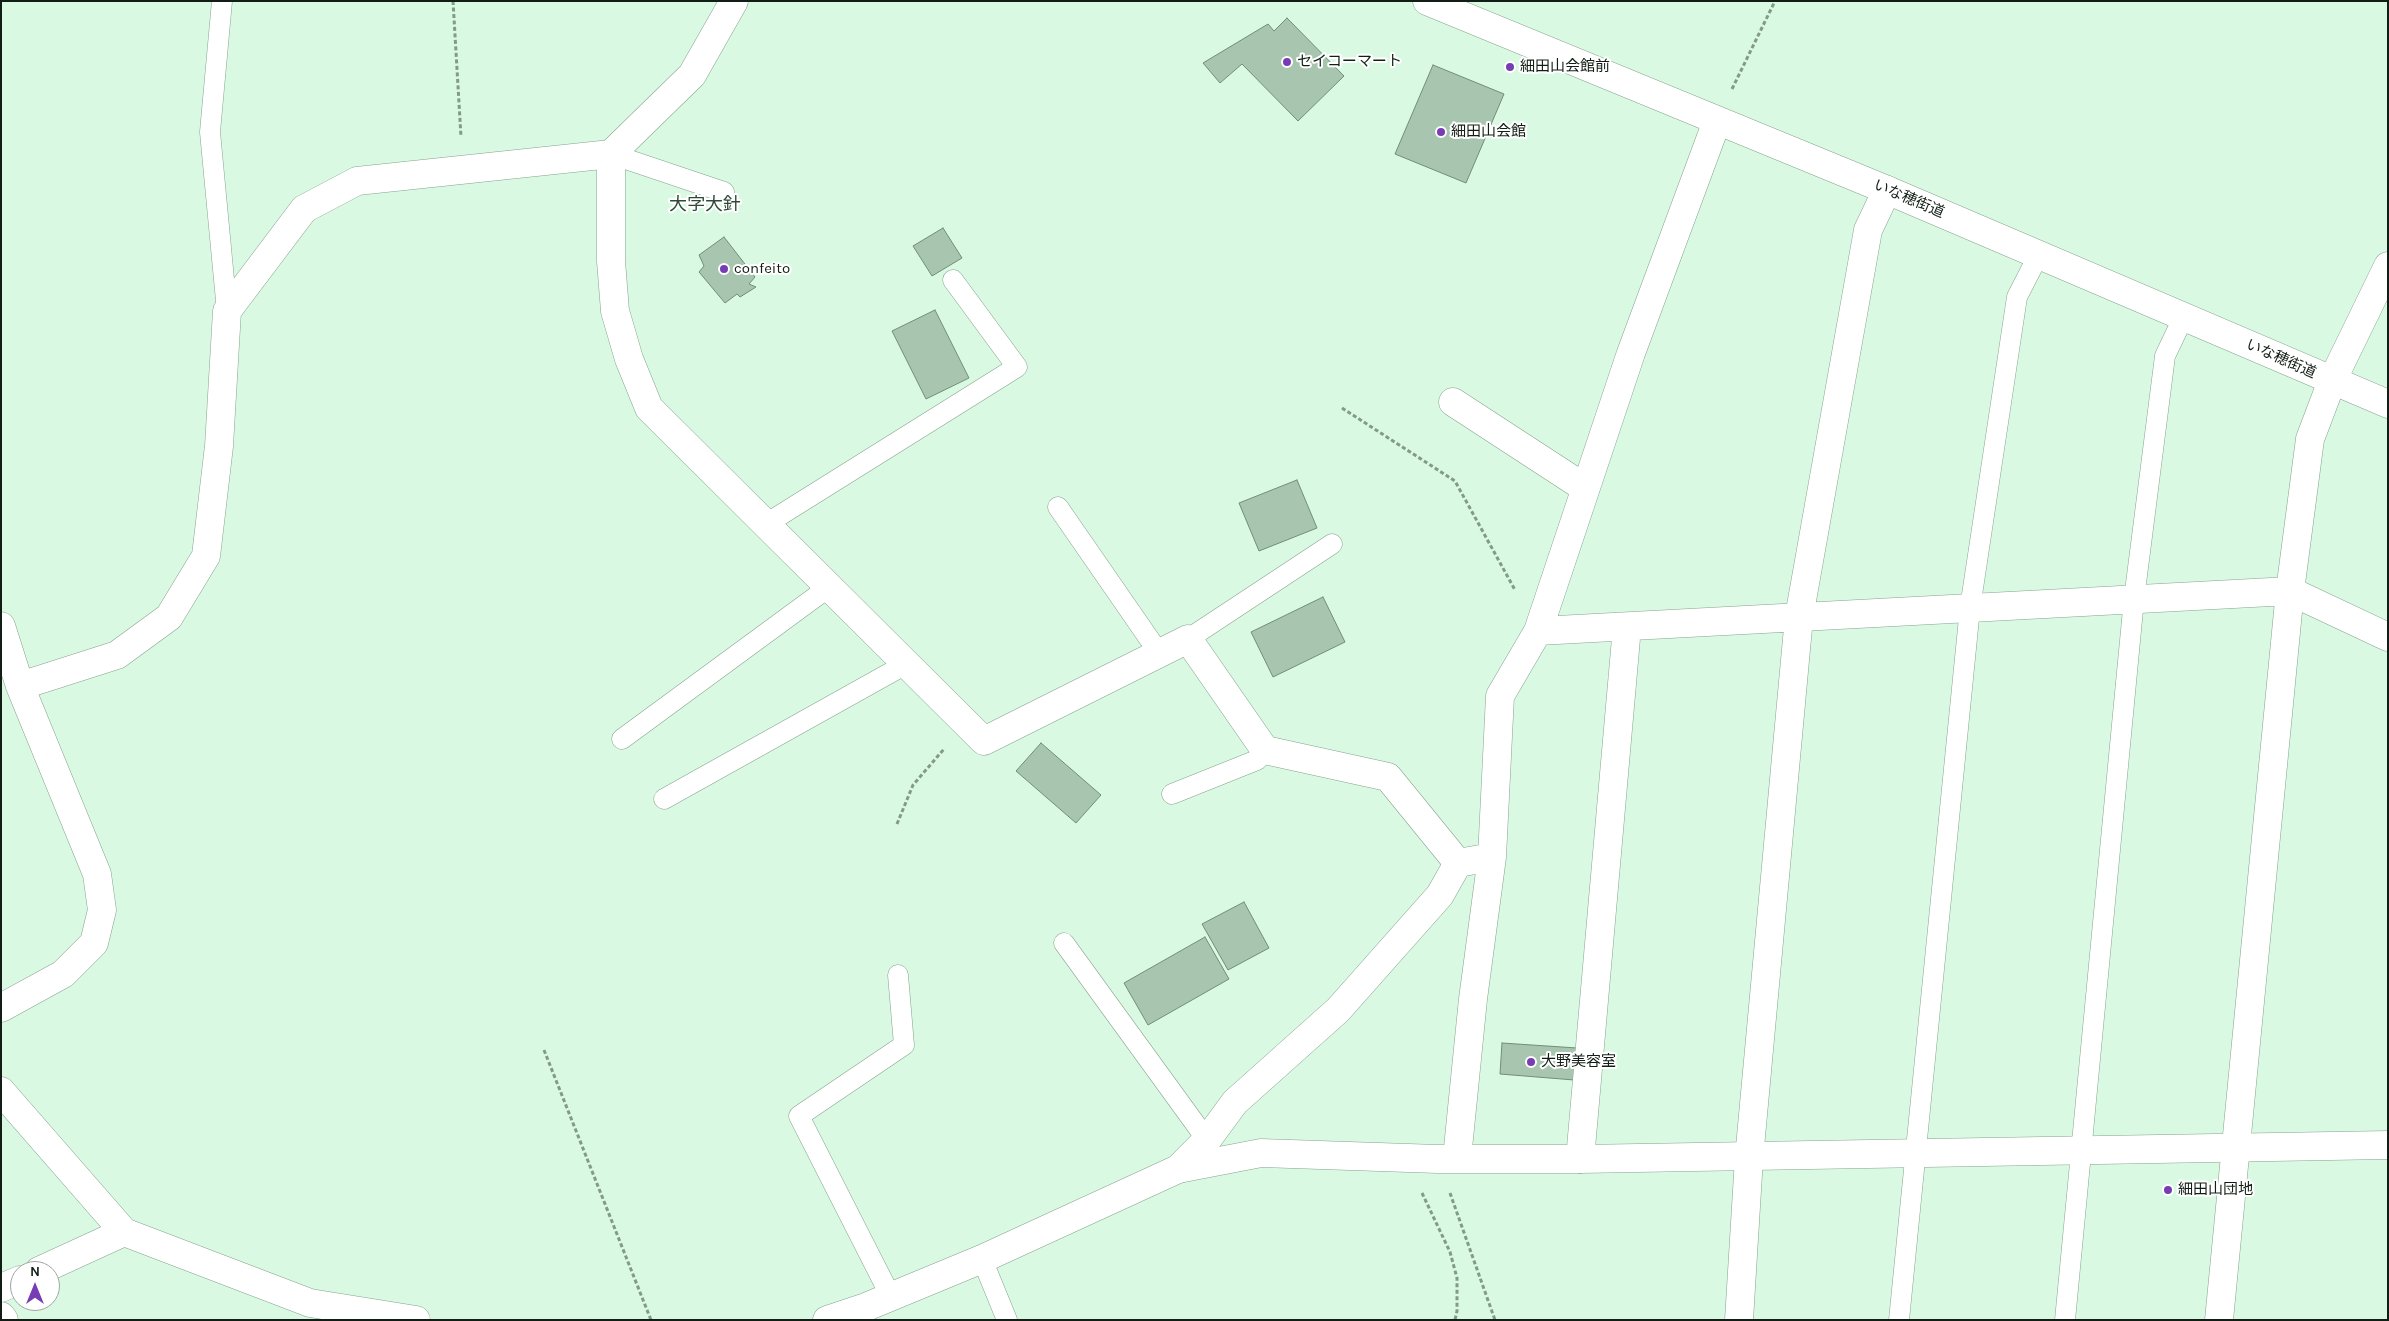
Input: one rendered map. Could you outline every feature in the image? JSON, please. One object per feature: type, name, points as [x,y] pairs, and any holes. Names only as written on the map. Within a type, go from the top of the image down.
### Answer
[{"type":"street","points":[[20,686],[117,655],[169,617],[206,556],[219,446],[227,311],[304,208],[357,181],[611,154],[692,75],[734,1]]},
{"type":"street","name":"いな穂街道","points":[[1427,1],[1887,190],[2388,404]]},
{"type":"street","points":[[1438,1158],[1473,999],[1492,857],[1500,696],[1538,631],[1631,353],[1717,121]]},
{"type":"street","points":[[611,154],[610,261],[615,311],[629,360],[650,408],[984,741],[1188,639],[1265,750],[1388,777],[1458,863]]},
{"type":"street","points":[[1739,1320],[1749,1158],[1800,616],[1868,230],[1887,190]]},
{"type":"street","points":[[2219,1320],[2290,591],[2310,439],[2332,381],[2388,266]]},
{"type":"street","points":[[1453,402],[1585,488]]},
{"type":"street","points":[[1538,631],[2290,591],[2388,637]]},
{"type":"street","points":[[1,626],[20,686],[97,874],[102,910],[94,943],[63,974],[1,1008]]},
{"type":"street","points":[[1580,1159],[1628,627]]},
{"type":"street","points":[[1458,863],[1492,857]]},
{"type":"street","points":[[1178,1168],[1207,1140],[1235,1102],[1344,1003],[1440,895],[1458,863]]},
{"type":"street","points":[[1,1091],[124,1232],[310,1303],[416,1320]]},
{"type":"street","points":[[827,1320],[876,1307],[1178,1168],[1261,1153],[1438,1158],[1749,1158],[1915,1152],[2388,1145]]},
{"type":"street","points":[[60,1261],[124,1232]]},
{"type":"street","points":[[1,1316],[4,1320]]},
{"type":"lane","points":[[222,1],[210,132],[227,311]]},
{"type":"lane","points":[[611,154],[724,192]]},
{"type":"lane","points":[[1899,1320],[1970,608],[2017,297],[2038,254]]},
{"type":"lane","points":[[766,524],[1017,367],[953,280]]},
{"type":"lane","points":[[2065,1320],[2134,599],[2165,356],[2184,316]]},
{"type":"lane","points":[[1058,507],[1159,653]]},
{"type":"lane","points":[[1188,639],[1332,544]]},
{"type":"lane","points":[[622,739],[829,587]]},
{"type":"lane","points":[[664,799],[906,664]]},
{"type":"lane","points":[[1172,794],[1258,760],[1265,750]]},
{"type":"lane","points":[[1064,943],[1207,1140]]},
{"type":"lane","points":[[876,1307],[799,1116],[904,1045],[898,975]]},
{"type":"lane","points":[[982,1259],[1007,1320]]},
{"type":"path","points":[[453,1],[463,170]]},
{"type":"path","points":[[1717,121],[1775,1]]},
{"type":"path","points":[[1342,408],[1455,481],[1538,631]]},
{"type":"path","points":[[897,824],[914,785],[936,757],[968,725]]},
{"type":"path","points":[[544,1050],[651,1320]]},
{"type":"path","points":[[1438,1158],[1422,1194],[1450,1252],[1457,1278],[1457,1311],[1455,1320]]},
{"type":"path","points":[[1438,1158],[1495,1320]]},
{"type":"building","points":[[1287,18],[1344,76],[1298,121],[1242,64],[1220,83],[1203,63],[1268,24],[1274,31]]},
{"type":"building","points":[[1433,65],[1504,94],[1466,183],[1395,154]]},
{"type":"building","points":[[943,228],[962,258],[932,276],[913,246]]},
{"type":"building","points":[[724,237],[755,277],[749,284],[756,287],[740,297],[737,294],[725,303],[699,272],[704,266],[699,255]]},
{"type":"building","points":[[935,310],[969,378],[926,399],[892,331]]},
{"type":"building","points":[[1297,480],[1317,528],[1259,551],[1239,503]]},
{"type":"building","points":[[1323,597],[1345,642],[1273,677],[1251,632]]},
{"type":"building","points":[[1041,743],[1101,795],[1076,823],[1016,771]]},
{"type":"building","points":[[1244,902],[1269,948],[1228,970],[1202,924]]},
{"type":"building","points":[[1205,937],[1229,979],[1148,1025],[1124,983]]},
{"type":"building","points":[[1502,1043],[1577,1048],[1574,1080],[1500,1074]]},
{"type":"place","name":"セイコーマート","points":[[1287,62]]},
{"type":"place","name":"細田山会館前","points":[[1510,67]]},
{"type":"place","name":"細田山会館","points":[[1441,132]]},
{"type":"place","name":"confeito","points":[[724,269]]},
{"type":"place","name":"大野美容室","points":[[1531,1062]]},
{"type":"place","name":"細田山団地","points":[[2168,1190]]},
{"type":"district","name":"大字大針","points":[[705,205]]}]
